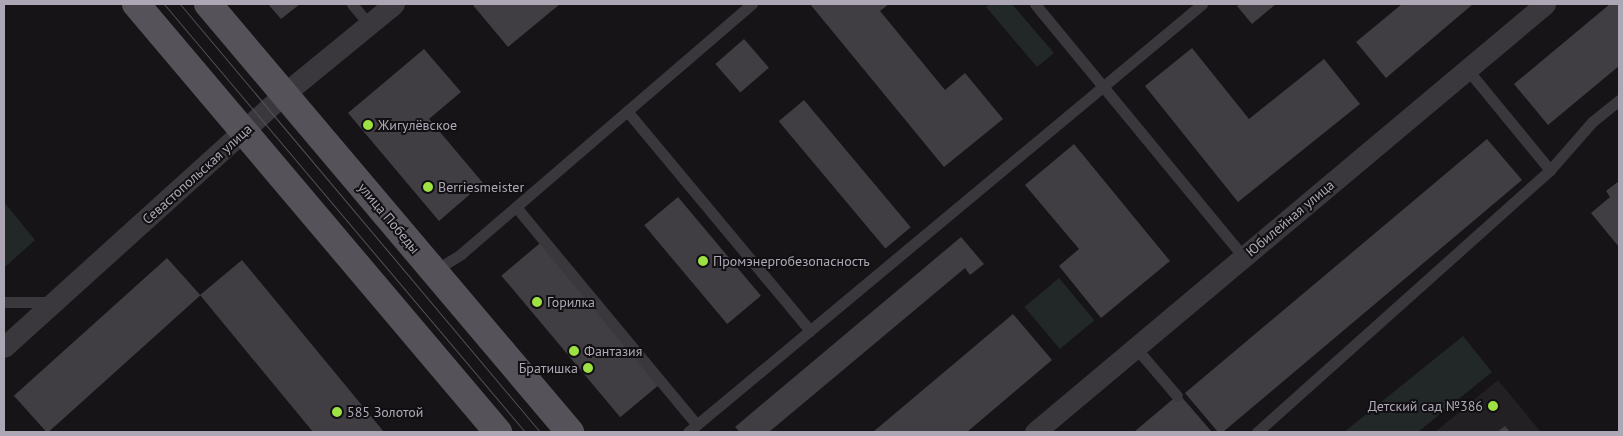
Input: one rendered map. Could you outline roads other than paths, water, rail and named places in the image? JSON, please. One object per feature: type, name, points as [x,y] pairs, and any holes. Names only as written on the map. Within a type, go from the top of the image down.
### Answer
[{"type":"main road","points":[[136,4],[498,432]]},
{"type":"main road","name":"улица Победы","points":[[208,4],[570,432]]},
{"type":"street","name":"Севастопольская улица","points":[[4,347],[58,302],[284,94],[394,4]]},
{"type":"street","name":"Юбилейная улица","points":[[1035,432],[1545,4]]},
{"type":"lane","points":[[352,4],[369,24]]},
{"type":"lane","points":[[434,271],[461,254],[752,4]]},
{"type":"lane","points":[[1035,4],[1243,256]]},
{"type":"lane","points":[[516,207],[693,428],[1104,88],[1202,4]]},
{"type":"lane","points":[[1467,69],[1550,170]]},
{"type":"lane","points":[[1256,432],[1550,170],[1592,122],[1619,100]]},
{"type":"lane","points":[[628,111],[810,331]]},
{"type":"lane","points":[[4,302],[58,302]]},
{"type":"lane","points":[[1136,348],[1176,396]]},
{"type":"tram line","points":[[164,4],[525,432]]},
{"type":"tram line","points":[[180,4],[540,432]]},
{"type":"place","name":"Жигулёвское","points":[[368,125]]},
{"type":"place","name":"Berriesmeister","points":[[428,187]]},
{"type":"place","name":"Промэнергобезопасность","points":[[703,261]]},
{"type":"place","name":"Горилка","points":[[537,302]]},
{"type":"place","name":"Фантазия","points":[[574,351]]},
{"type":"place","name":"Братишка","points":[[588,368]]},
{"type":"place","name":"Детский сад №386","points":[[1493,406]]},
{"type":"place","name":"585 Золотой","points":[[337,412]]}]
